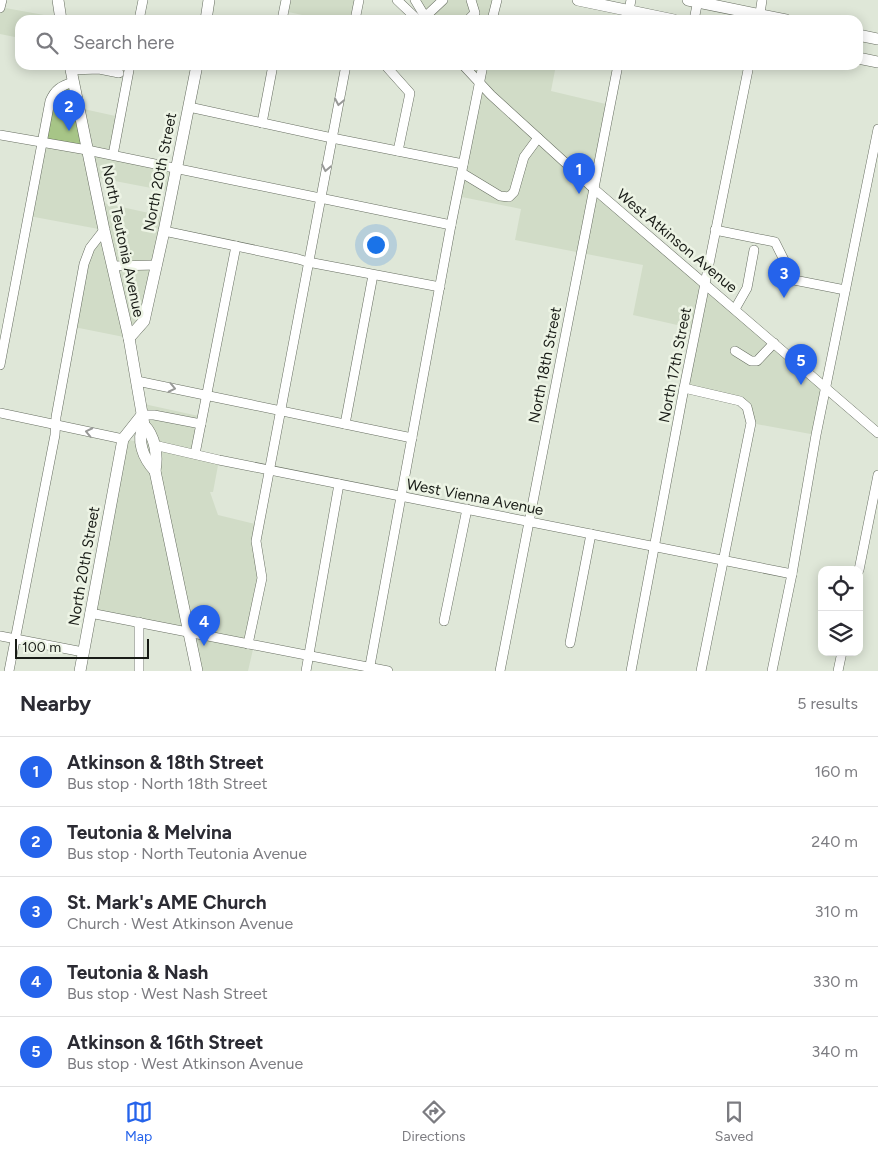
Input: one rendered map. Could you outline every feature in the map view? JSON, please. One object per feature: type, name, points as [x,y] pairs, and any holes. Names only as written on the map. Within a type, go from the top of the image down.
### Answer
[{"type":"main road","points":[[58,0],[60,15]]},
{"type":"main road","points":[[207,15],[209,0]]},
{"type":"main road","points":[[578,0],[652,15]]},
{"type":"main road","points":[[695,1],[751,15]]},
{"type":"main road","points":[[863,36],[878,39]]},
{"type":"main road","points":[[863,59],[878,62]]},
{"type":"main road","name":"North Teutonia Avenue","points":[[70,70],[129,338],[143,420],[151,432],[154,445],[157,460],[155,471],[197,671]]},
{"type":"main road","name":"North 20th Street","points":[[129,338],[144,321],[196,70]]},
{"type":"main road","name":"North 20th Street","points":[[80,671],[123,439],[143,420]]},
{"type":"main road","name":"North Teutonia Avenue","points":[[143,420],[139,433],[141,442],[146,461],[155,471]]},
{"type":"street","points":[[0,8],[2,0]]},
{"type":"street","points":[[140,15],[143,0]]},
{"type":"street","points":[[283,15],[286,0]]},
{"type":"street","points":[[356,15],[359,0]]},
{"type":"street","points":[[397,0],[418,15]]},
{"type":"street","points":[[415,0],[421,15]]},
{"type":"street","points":[[427,15],[442,0]]},
{"type":"street","points":[[471,0],[475,13],[473,15]]},
{"type":"street","points":[[493,15],[497,0]]},
{"type":"street","points":[[759,15],[762,0]]},
{"type":"street","points":[[694,15],[695,1]]},
{"type":"street","points":[[99,70],[119,73]]},
{"type":"street","points":[[113,155],[129,70]]},
{"type":"street","points":[[262,123],[272,70]]},
{"type":"street","points":[[248,644],[262,578],[256,541],[345,70]]},
{"type":"street","points":[[389,70],[410,93],[398,151]]},
{"type":"street","name":"West Atkinson Avenue","points":[[468,70],[593,188],[878,433]]},
{"type":"street","points":[[369,669],[451,225],[482,70]]},
{"type":"street","name":"North 18th Street","points":[[500,671],[617,70]]},
{"type":"street","name":"North 17th Street","points":[[631,671],[684,388],[748,70]]},
{"type":"street","points":[[0,365],[50,101],[53,93],[59,87],[73,82]]},
{"type":"street","points":[[189,107],[398,151],[463,169],[500,196],[509,197],[514,192],[524,157],[538,138]]},
{"type":"street","points":[[772,671],[792,574],[816,435],[878,129]]},
{"type":"street","points":[[0,135],[88,150],[451,225]]},
{"type":"street","points":[[9,671],[56,425],[84,264],[90,248],[104,230]]},
{"type":"street","points":[[715,230],[775,242],[794,280],[845,290]]},
{"type":"street","points":[[164,231],[298,258],[308,262],[440,287]]},
{"type":"street","points":[[195,454],[236,246]]},
{"type":"street","points":[[735,309],[747,288],[754,250]]},
{"type":"street","points":[[112,266],[156,265]]},
{"type":"street","points":[[345,424],[373,274]]},
{"type":"street","points":[[735,351],[751,361],[757,361],[774,343]]},
{"type":"street","points":[[136,382],[412,438]]},
{"type":"street","points":[[684,388],[740,401],[747,407],[751,423],[701,671]]},
{"type":"street","points":[[0,413],[123,439]]},
{"type":"street","points":[[143,420],[154,415],[201,424]]},
{"type":"street","name":"West Vienna Avenue","points":[[154,445],[339,484],[792,574]]},
{"type":"street","points":[[860,566],[878,475]]},
{"type":"street","points":[[306,671],[339,484]]},
{"type":"street","points":[[444,620],[467,509]]},
{"type":"street","points":[[570,643],[591,534]]},
{"type":"street","points":[[90,613],[309,655],[369,669],[388,671]]},
{"type":"street","points":[[139,622],[139,671]]},
{"type":"street","points":[[0,636],[83,652]]},
{"type":"street","points":[[838,671],[841,656]]},
{"type":"shaded area","points":[[286,0],[359,0],[356,15],[302,15],[284,11]]},
{"type":"shaded area","points":[[409,0],[497,0],[493,15],[422,15]]},
{"type":"shaded area","points":[[0,7],[44,15],[15,15],[15,37],[0,34]]},
{"type":"shaded area","points":[[469,70],[555,70],[551,91],[610,105],[593,188],[826,389],[816,435],[751,423],[747,407],[684,388],[695,329],[633,315],[643,265],[515,240],[521,209],[457,196],[480,82]]},
{"type":"shaded area","points":[[79,108],[120,117],[113,155],[176,169],[172,192],[94,177],[99,202],[167,217],[145,330],[129,338],[74,327],[84,264],[104,230],[29,216],[42,143]]},
{"type":"shaded area","points":[[144,404],[203,417],[195,454],[219,460],[213,492],[210,492],[218,515],[259,525],[262,578],[248,644],[254,645],[248,671],[197,671],[188,631],[90,613],[124,439],[153,445]]},
{"type":"green space","points":[[73,82],[87,150],[42,143],[50,101]]},
{"type":"place","name":"Teutonia & Melvina","points":[[69,131]]},
{"type":"place","name":"Atkinson & 18th Street","points":[[579,194]]},
{"type":"place","name":"St. Mark's AME Church","points":[[784,298]]},
{"type":"place","name":"Atkinson & 16th Street","points":[[801,385]]},
{"type":"place","name":"Teutonia & Nash","points":[[204,646]]}]
